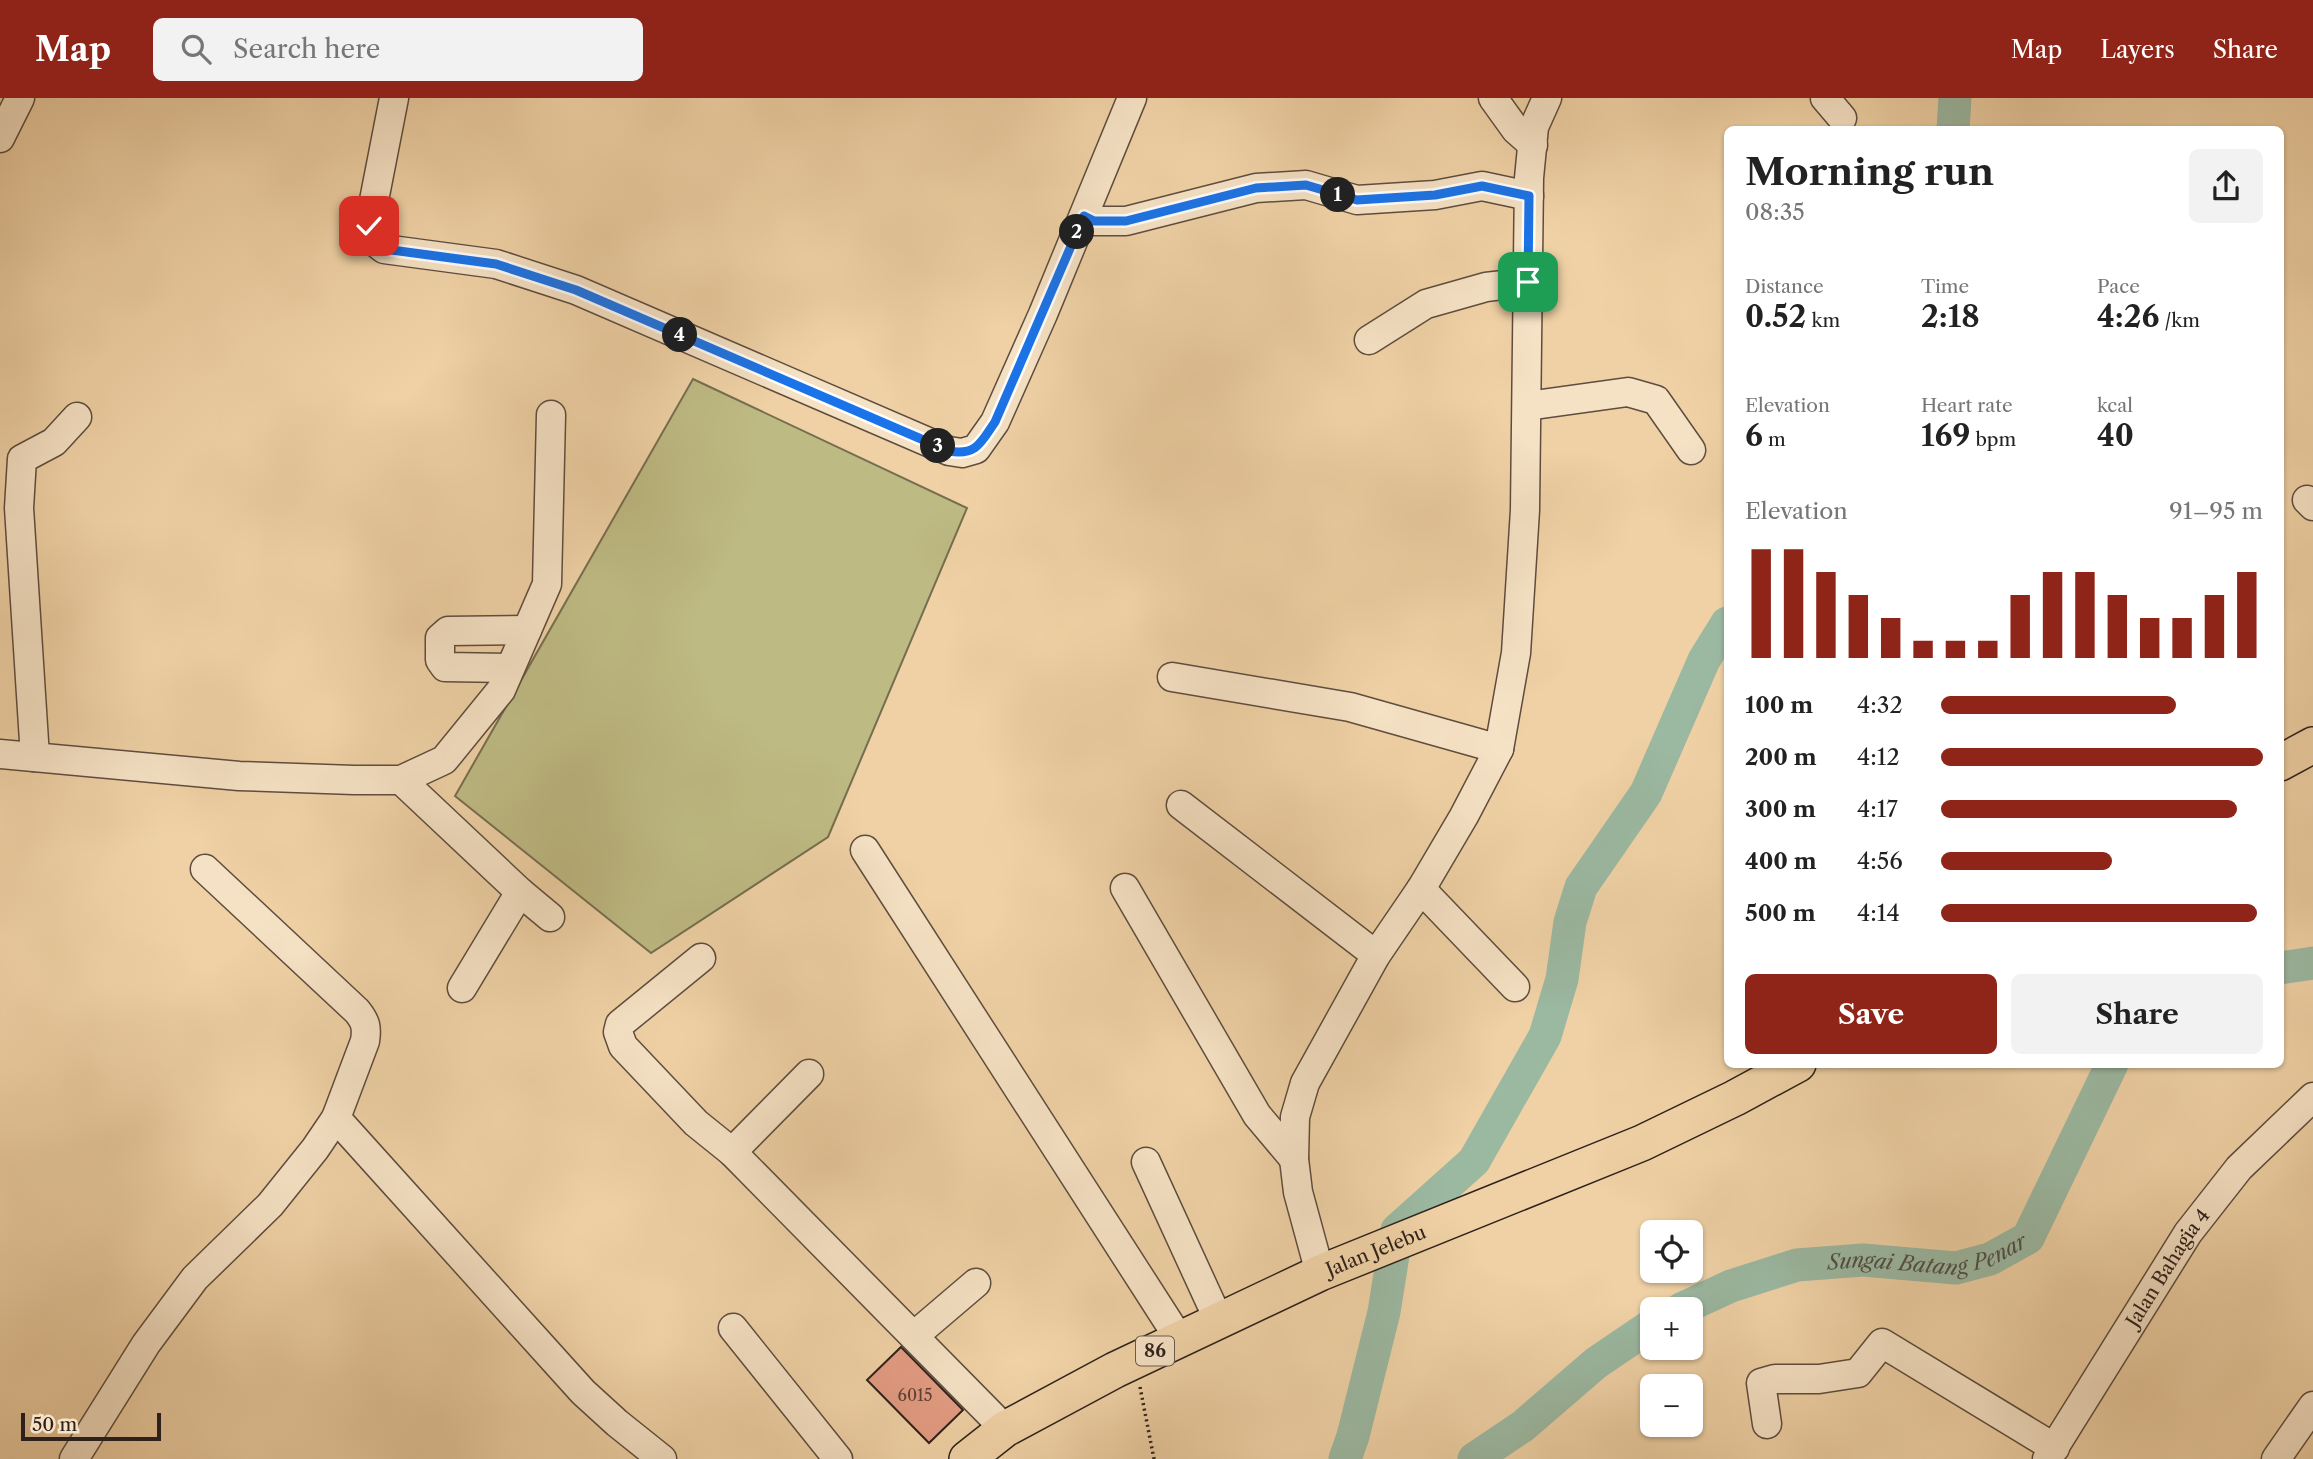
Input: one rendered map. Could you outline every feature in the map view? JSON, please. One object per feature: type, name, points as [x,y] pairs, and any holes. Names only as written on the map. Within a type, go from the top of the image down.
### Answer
[{"type":"main road","points":[[2284,761],[2313,745]]},
{"type":"main road","name":"Jalan Jelebu","points":[[967,1459],[1006,1429],[1135,1360],[1336,1267],[1642,1143],[1791,1068]]},
{"type":"street","points":[[0,138],[20,98]]},
{"type":"street","points":[[394,98],[369,226],[374,241],[384,249],[496,264],[576,290],[949,451],[962,453],[976,449],[995,422],[1132,98]]},
{"type":"street","points":[[1493,98],[1516,130],[1532,145]]},
{"type":"street","points":[[1336,1267],[1298,1192],[1294,1160],[1296,1117],[1305,1083],[1376,955],[1421,889],[1464,816],[1499,749],[1516,653],[1525,510],[1532,145],[1534,127],[1547,98]]},
{"type":"street","points":[[1084,216],[1094,221],[1126,221],[1256,188],[1306,185],[1357,200],[1435,195],[1482,186],[1529,196]]},
{"type":"street","points":[[1369,340],[1426,304],[1486,287],[1528,282]]},
{"type":"street","points":[[1527,406],[1628,391],[1656,400],[1691,450]]},
{"type":"street","points":[[0,754],[239,776],[401,780],[443,760],[501,691],[547,584],[551,415]]},
{"type":"street","points":[[35,757],[19,508],[22,459],[54,442],[77,417]]},
{"type":"street","points":[[510,668],[445,667],[440,660],[440,638],[448,631],[527,630]]},
{"type":"street","points":[[1171,677],[1350,707],[1499,749]]},
{"type":"street","points":[[401,780],[550,917]]},
{"type":"street","points":[[1181,805],[1376,955]]},
{"type":"street","points":[[865,850],[1180,1340]]},
{"type":"street","points":[[74,1459],[146,1344],[195,1278],[270,1205],[336,1118],[365,1041],[365,1020],[205,869]]},
{"type":"street","points":[[1125,888],[1257,1115],[1294,1160]]},
{"type":"street","points":[[1421,889],[1515,987]]},
{"type":"street","points":[[462,988],[520,892]]},
{"type":"street","points":[[701,958],[620,1024],[618,1032],[623,1046],[696,1123],[732,1152],[1006,1429]]},
{"type":"street","points":[[732,1152],[809,1074]]},
{"type":"street","name":"Jalan Bahagia 4","points":[[2051,1454],[2188,1233],[2239,1168],[2313,1097]]},
{"type":"street","points":[[336,1118],[583,1392],[662,1459]]},
{"type":"street","points":[[1146,1162],[1220,1321]]},
{"type":"street","points":[[915,1335],[976,1283]]},
{"type":"street","points":[[733,1328],[838,1459]]},
{"type":"street","points":[[1767,1424],[1760,1383],[1775,1379],[1819,1379],[1858,1373],[1882,1343],[2051,1454]]},
{"type":"street","points":[[2276,1459],[2313,1406]]},
{"type":"path","points":[[1135,1360],[1154,1459]]},
{"type":"shaded area","points":[[693,379],[967,508],[828,837],[651,953],[455,796]]},
{"type":"building","points":[[901,1347],[963,1410],[929,1443],[867,1380]]},
{"type":"waterway","points":[[1953,126],[1955,98]]},
{"type":"waterway","points":[[1345,1459],[1384,1312],[1397,1230],[1474,1161],[1545,1036],[1562,979],[1570,922],[1581,887],[1646,793],[1704,660],[1724,628]]},
{"type":"waterway","name":"Sungai Batang Penar","points":[[2284,967],[2313,963]]},
{"type":"waterway","name":"Sungai Batang Penar","points":[[1703,1299],[1731,1286],[1797,1265],[1863,1260],[1956,1268],[1990,1259],[2028,1238],[2110,1068]]},
{"type":"waterway","name":"Sungai Batang Penar","points":[[1474,1459],[1523,1426],[1596,1363],[1640,1333]]},
{"type":"route","points":[[369,226],[374,241],[384,249],[496,264],[576,290],[949,451],[962,453],[976,449],[995,422],[1084,216],[1094,221],[1126,221],[1256,188],[1306,185],[1357,200],[1435,195],[1482,186],[1504,189],[1529,196],[1528,282]]}]
